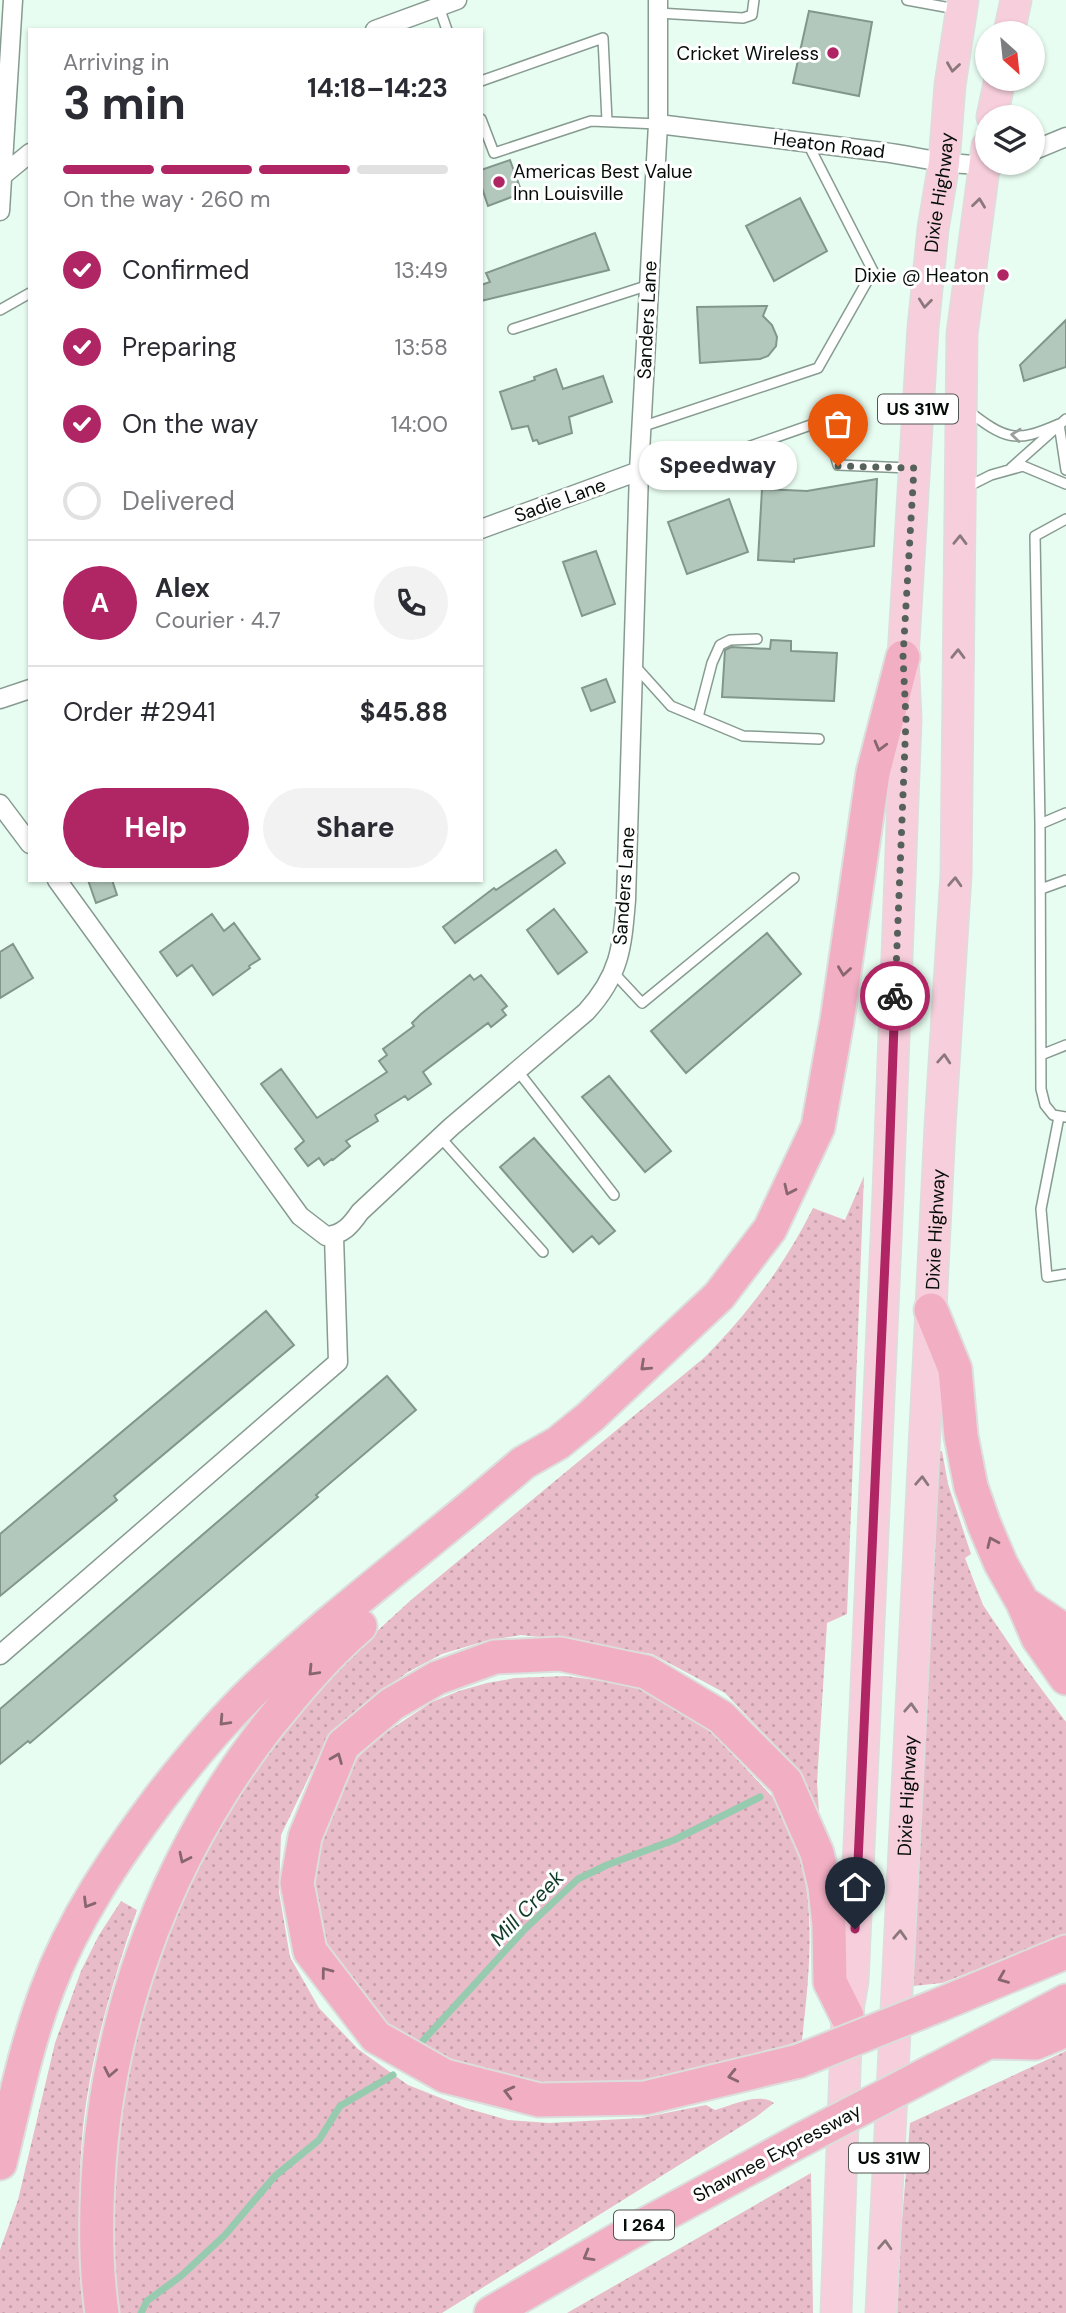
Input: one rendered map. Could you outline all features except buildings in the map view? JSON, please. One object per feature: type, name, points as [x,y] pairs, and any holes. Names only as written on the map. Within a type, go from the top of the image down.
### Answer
[{"type":"highway","points":[[0,2163],[28,2048],[47,1989],[74,1930],[106,1873],[206,1741],[256,1688],[297,1652],[523,1462],[558,1443],[590,1417],[719,1296],[770,1229],[818,1127],[839,1007],[873,773],[903,657]]},
{"type":"highway","points":[[931,1310],[955,1368],[961,1436],[971,1487],[984,1524],[1038,1638],[1066,1678]]},
{"type":"highway","points":[[102,2313],[97,2267],[97,2181],[100,2135],[115,2048],[146,1941],[198,1830],[238,1765],[302,1682],[359,1626],[537,1479],[558,1443]]},
{"type":"highway","points":[[1023,1603],[1056,1625],[1066,1637]]},
{"type":"highway","points":[[847,2016],[830,1982],[828,1912],[817,1853],[786,1782],[721,1717],[646,1672],[560,1654],[495,1657],[437,1678],[392,1704],[343,1745],[305,1837],[297,1883],[310,1951],[376,2037],[446,2076],[539,2100],[645,2098],[799,2061],[1066,1952]]},
{"type":"highway","name":"Shawnee Expressway","points":[[491,2313],[626,2235],[799,2141],[1066,2001]]},
{"type":"highway","points":[[987,2042],[1035,2043],[1066,2030]]},
{"type":"main road","points":[[1012,21],[1016,0]]},
{"type":"main road","name":"Dixie Highway","points":[[836,2313],[847,2016],[853,1981],[888,1194],[906,719],[903,657],[928,278],[962,5]]},
{"type":"main road","name":"Dixie Highway","points":[[881,2313],[931,1310],[956,875],[962,334],[987,175]]},
{"type":"street","points":[[0,211],[13,0]]},
{"type":"street","points":[[381,28],[457,0]]},
{"type":"street","name":"Sanders Lane","points":[[334,1236],[348,1228],[360,1212],[440,1137],[586,1012],[603,994],[614,973],[626,900],[639,476],[657,124],[658,7]]},
{"type":"street","name":"Heaton Road","points":[[657,124],[807,142],[944,163],[975,160]]},
{"type":"street","points":[[1045,146],[1066,137]]},
{"type":"street","points":[[2,176],[28,155]]},
{"type":"street","name":"Sadie Lane","points":[[483,528],[639,476]]},
{"type":"street","points":[[0,699],[28,691]]},
{"type":"street","points":[[0,804],[28,841]]},
{"type":"street","points":[[0,1655],[338,1362],[334,1236],[326,1236],[317,1231],[300,1216],[58,882]]},
{"type":"lane","points":[[658,7],[743,18],[752,15],[754,0]]},
{"type":"lane","points":[[907,0],[962,5]]},
{"type":"lane","points":[[439,7],[446,28]]},
{"type":"lane","points":[[483,79],[603,38],[607,121]]},
{"type":"lane","points":[[483,124],[494,153],[591,121],[657,124]]},
{"type":"lane","points":[[641,428],[818,368],[873,271],[807,142]]},
{"type":"lane","points":[[513,329],[649,285]]},
{"type":"lane","points":[[0,310],[28,294]]},
{"type":"lane","points":[[961,405],[995,431],[1016,436],[1034,435],[1062,422]]},
{"type":"lane","points":[[639,476],[662,477],[825,420],[838,466],[914,468]]},
{"type":"lane","points":[[1010,469],[1062,422]]},
{"type":"lane","points":[[1062,422],[1066,470]]},
{"type":"lane","points":[[961,491],[990,475],[1023,466],[1066,484]]},
{"type":"lane","points":[[1066,519],[1035,537],[1041,889],[1041,1089],[1045,1105],[1053,1115],[1062,1117],[1041,1209],[1047,1277],[1066,1274]]},
{"type":"lane","points":[[698,717],[712,663],[720,645],[730,640],[757,639]]},
{"type":"lane","points":[[634,665],[671,706],[743,736],[819,739]]},
{"type":"lane","points":[[1040,824],[1066,813]]},
{"type":"lane","points":[[614,973],[642,1003],[794,878]]},
{"type":"lane","points":[[1041,889],[1066,880]]},
{"type":"lane","points":[[1041,1055],[1066,1045]]},
{"type":"lane","points":[[517,1070],[614,1195]]},
{"type":"lane","points":[[440,1137],[544,1252]]},
{"type":"shaded area","points":[[864,1176],[847,1614],[827,1623],[817,1783],[819,1812],[797,1768],[725,1693],[652,1654],[521,1635],[485,1641],[442,1654],[408,1672],[374,1697],[341,1728],[317,1760],[281,1835],[279,1892],[290,1957],[319,2008],[358,2049],[408,2085],[466,2108],[508,2120],[549,2123],[641,2118],[706,2105],[715,2110],[753,2099],[774,2103],[756,2117],[442,2313],[118,2313],[115,2295],[112,2191],[121,2088],[155,1956],[218,1823],[274,1740],[337,1668],[411,1600],[705,1357],[765,1287],[813,1208],[845,1220]]},
{"type":"shaded area","points":[[942,1451],[948,1484],[971,1554],[965,1558],[983,1605],[1066,1722],[1066,1935],[942,1983],[913,1986],[934,1452]]},
{"type":"shaded area","points":[[566,1676],[643,1689],[702,1722],[782,1807],[794,1835],[807,1892],[809,1951],[802,2040],[731,2064],[643,2083],[549,2088],[462,2067],[399,2038],[357,1997],[329,1951],[320,1929],[315,1898],[315,1854],[343,1778],[357,1758],[379,1737],[432,1702],[487,1683],[515,1678]]},
{"type":"shaded area","points":[[121,1901],[137,1910],[104,2017],[91,2072],[83,2127],[80,2220],[85,2313],[0,2313],[0,2250],[18,2200],[55,2043],[81,1971],[99,1935]]},
{"type":"shaded area","points":[[1066,2051],[1066,2313],[897,2313],[910,2123]]},
{"type":"shaded area","points":[[811,2173],[813,2313],[567,2313]]},
{"type":"waterway","name":"Mill Creek","points":[[420,2044],[525,1929],[578,1879],[674,1840],[760,1797]]},
{"type":"waterway","name":"Mill Creek","points":[[141,2313],[147,2301],[181,2276],[225,2235],[275,2176],[319,2140],[340,2106],[393,2075]]},
{"type":"way so far","points":[[838,466],[914,468],[903,657],[906,719],[895,996]]},
{"type":"place","name":"Cricket Wireless","points":[[833,53]]},
{"type":"place","name":"Americas Best Value Inn Louisville","points":[[499,182]]},
{"type":"place","name":"Dixie @ Heaton","points":[[1003,275]]},
{"type":"place","name":"Speedway","points":[[838,466]]},
{"type":"route","points":[[855,1929],[866,1723],[895,996]]}]
